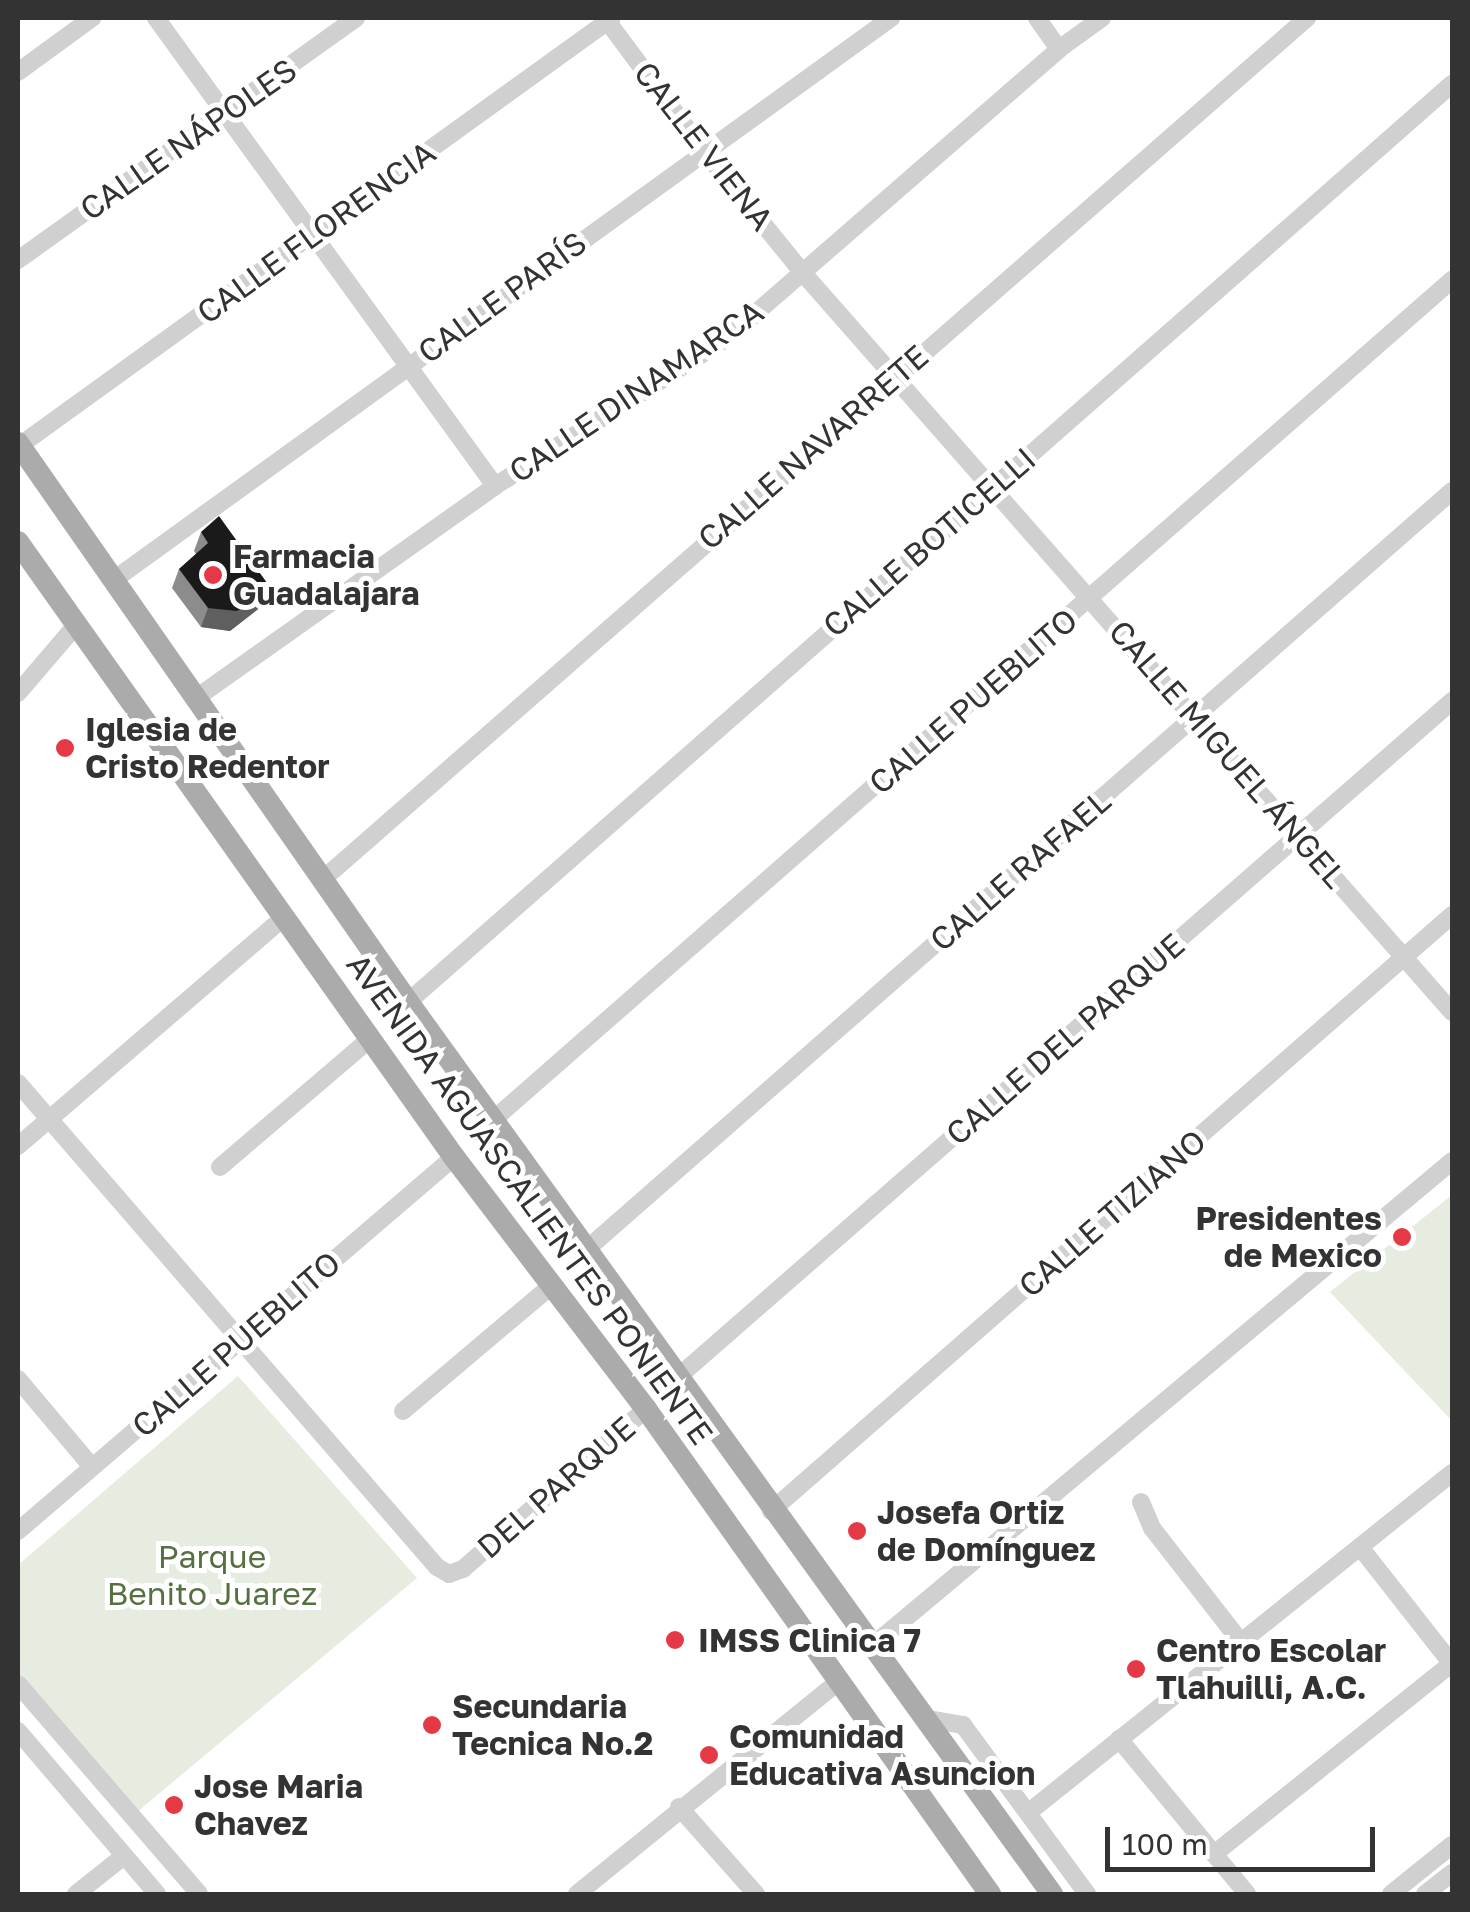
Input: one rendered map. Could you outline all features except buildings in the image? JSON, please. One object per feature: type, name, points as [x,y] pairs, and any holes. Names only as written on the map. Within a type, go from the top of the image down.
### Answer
[{"type":"main road","name":"AVENIDA AGUASCALIENTES PONIENTE","points":[[18,444],[408,1002],[771,1511],[1052,1894]]},
{"type":"main road","name":"AVENIDA AGUASCALIENTES PONIENTE","points":[[18,542],[454,1157],[646,1409],[990,1894]]},
{"type":"street","points":[[18,72],[92,18]]},
{"type":"street","points":[[156,18],[496,486]]},
{"type":"street","name":"CALLE NÁPOLES","points":[[18,260],[356,18]]},
{"type":"street","name":"CALLE PARÍS","points":[[115,579],[890,18]]},
{"type":"street","points":[[1036,18],[1059,49]]},
{"type":"street","name":"CALLE DINAMARCA","points":[[196,698],[496,486],[726,338],[1059,49],[1102,18]]},
{"type":"street","name":"CALLE NAVARRETE","points":[[322,880],[894,375],[1307,18]]},
{"type":"street","name":"CALLE VIENA","points":[[609,19],[703,150],[803,273]]},
{"type":"street","name":"CALLE FLORENCIA","points":[[18,444],[609,19]]},
{"type":"street","name":"CALLE BOTICELLI","points":[[408,1002],[1452,84]]},
{"type":"street","name":"CALLE MIGUEL ÁNGEL","points":[[803,273],[1452,1012]]},
{"type":"street","name":"CALLE PUEBLITO","points":[[493,1120],[1452,280]]},
{"type":"street","name":"CALLE RAFAEL","points":[[587,1250],[1452,491]]},
{"type":"street","points":[[18,693],[77,624]]},
{"type":"street","name":"CALLE DEL PARQUE","points":[[678,1377],[1452,701]]},
{"type":"street","name":"CALLE TIZIANO","points":[[771,1511],[1452,915]]},
{"type":"street","points":[[18,1146],[284,918]]},
{"type":"street","points":[[220,1167],[371,1038]]},
{"type":"street","points":[[18,1084],[241,1340]]},
{"type":"street","name":"CALLE PUEBLITO","points":[[18,1531],[454,1157]]},
{"type":"street","points":[[871,1648],[1452,1161]]},
{"type":"street","points":[[402,1411],[551,1286]]},
{"type":"street","name":"DEL PARQUE","points":[[241,1340],[437,1567],[449,1574],[463,1569],[646,1409]]},
{"type":"street","points":[[18,1379],[92,1467]]},
{"type":"street","points":[[1029,1812],[1452,1474]]},
{"type":"street","points":[[1141,1502],[1152,1528],[1240,1641]]},
{"type":"street","points":[[1214,1854],[1452,1663],[1360,1547]]},
{"type":"street","points":[[577,1894],[679,1807],[840,1680]]},
{"type":"street","points":[[18,1684],[198,1894]]},
{"type":"street","points":[[923,1718],[963,1724],[1087,1894]]},
{"type":"street","points":[[18,1731],[157,1894]]},
{"type":"street","points":[[1119,1739],[1247,1894]]},
{"type":"street","points":[[679,1807],[756,1894]]},
{"type":"street","points":[[1390,1894],[1452,1846]]},
{"type":"street","points":[[76,1894],[124,1856]]},
{"type":"street","points":[[1425,1894],[1452,1873]]},
{"type":"green space","points":[[1452,1195],[1452,1421],[1330,1292]]},
{"type":"green space","name":"Parque Benito Juarez","points":[[238,1376],[417,1578],[137,1812],[18,1672],[18,1565]]},
{"type":"place","name":"Farmacia Guadalajara","points":[[213,575]]},
{"type":"place","name":"Iglesia de Cristo Redentor","points":[[65,748]]},
{"type":"place","name":"Presidentes de Mexico","points":[[1402,1237]]},
{"type":"place","name":"Josefa Ortiz de Domínguez","points":[[857,1531]]},
{"type":"place","name":"IMSS Clinica 7","points":[[675,1640]]},
{"type":"place","name":"Centro Escolar Tlahuilli, A.C.","points":[[1136,1669]]},
{"type":"place","name":"Secundaria Tecnica No.2","points":[[432,1725]]},
{"type":"place","name":"Comunidad Educativa Asuncion","points":[[709,1755]]},
{"type":"place","name":"Jose Maria Chavez","points":[[174,1805]]}]
